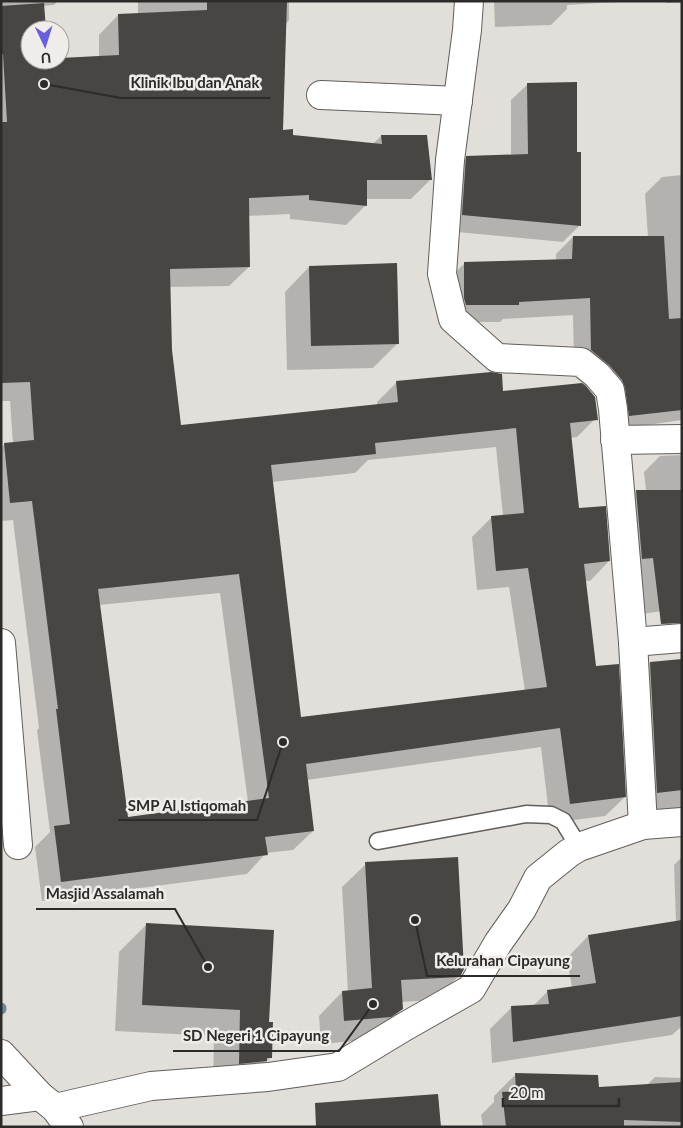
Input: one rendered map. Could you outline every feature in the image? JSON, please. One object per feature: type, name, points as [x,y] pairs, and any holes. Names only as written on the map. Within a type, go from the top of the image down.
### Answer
[{"type":"street","points":[[469,1],[450,160],[442,274],[454,319],[497,358],[581,362],[610,390],[633,642],[643,826]]},
{"type":"street","points":[[321,94],[458,101]]},
{"type":"street","points":[[615,440],[682,439]]},
{"type":"street","points":[[633,642],[682,638]]},
{"type":"street","points":[[1,643],[18,845]]},
{"type":"street","points":[[2,1100],[55,1110],[152,1086],[268,1077],[338,1067],[471,989],[498,943],[522,908],[538,878],[569,852],[578,847],[643,826],[682,822]]},
{"type":"street","points":[[8,1060],[55,1110]]},
{"type":"lane","points":[[378,841],[526,814],[550,815],[563,822],[578,847]]},
{"type":"building","points":[[207,1],[287,1],[283,130],[293,129],[293,135],[382,144],[381,135],[427,135],[432,180],[367,180],[367,206],[309,200],[309,195],[249,198],[250,267],[170,269],[172,350],[181,425],[398,402],[396,381],[491,372],[502,374],[503,391],[582,383],[586,386],[595,397],[598,420],[570,423],[579,508],[606,506],[610,561],[584,564],[596,666],[619,664],[626,797],[570,804],[560,728],[306,764],[314,831],[265,837],[268,855],[61,882],[54,826],[70,824],[56,709],[58,709],[32,501],[10,503],[4,443],[34,440],[30,382],[1,383],[1,122],[7,122],[3,54],[1,54],[1,6],[44,3],[45,20],[20,20],[20,70],[70,70],[70,57],[119,55],[118,14],[207,10]],"holes":[[[516,428],[524,513],[491,516],[496,571],[528,568],[547,687],[301,717],[271,465],[376,454],[375,443]],[[239,574],[269,798],[128,817],[98,589]]]},
{"type":"building","points":[[577,82],[577,152],[581,152],[581,226],[462,215],[466,156],[528,154],[527,83]]},
{"type":"building","points":[[573,236],[664,236],[669,319],[682,318],[682,410],[629,416],[622,380],[609,365],[591,350],[590,298],[519,302],[519,305],[466,305],[464,298],[464,262],[572,259]]},
{"type":"building","points":[[397,263],[399,344],[311,346],[309,266]]},
{"type":"building","points":[[636,490],[682,490],[682,623],[661,624],[653,558],[642,559]]},
{"type":"building","points":[[682,659],[682,790],[657,793],[650,662]]},
{"type":"building","points":[[458,857],[464,969],[460,977],[401,980],[403,1009],[391,1017],[344,1021],[342,991],[372,988],[365,862]]},
{"type":"building","points":[[682,920],[682,1016],[513,1042],[511,1006],[549,1004],[547,990],[596,983],[588,935]]},
{"type":"building","points":[[146,923],[274,930],[269,1022],[273,1022],[272,1058],[267,1058],[267,1061],[239,1064],[240,1010],[142,1005]]},
{"type":"building","points":[[515,1073],[598,1075],[599,1087],[682,1082],[682,1122],[624,1120],[624,1127],[506,1127],[502,1092],[516,1091]]},
{"type":"building","points":[[438,1094],[441,1127],[316,1127],[315,1103]]},
{"type":"place","name":"Klinik Ibu dan Anak","points":[[44,84]]},
{"type":"place","name":"SMP Al Istiqomah","points":[[283,742]]},
{"type":"place","name":"Kelurahan Cipayung","points":[[415,920]]},
{"type":"place","name":"Masjid Assalamah","points":[[208,967]]},
{"type":"place","name":"SD Negeri 1 Cipayung","points":[[373,1004]]}]
